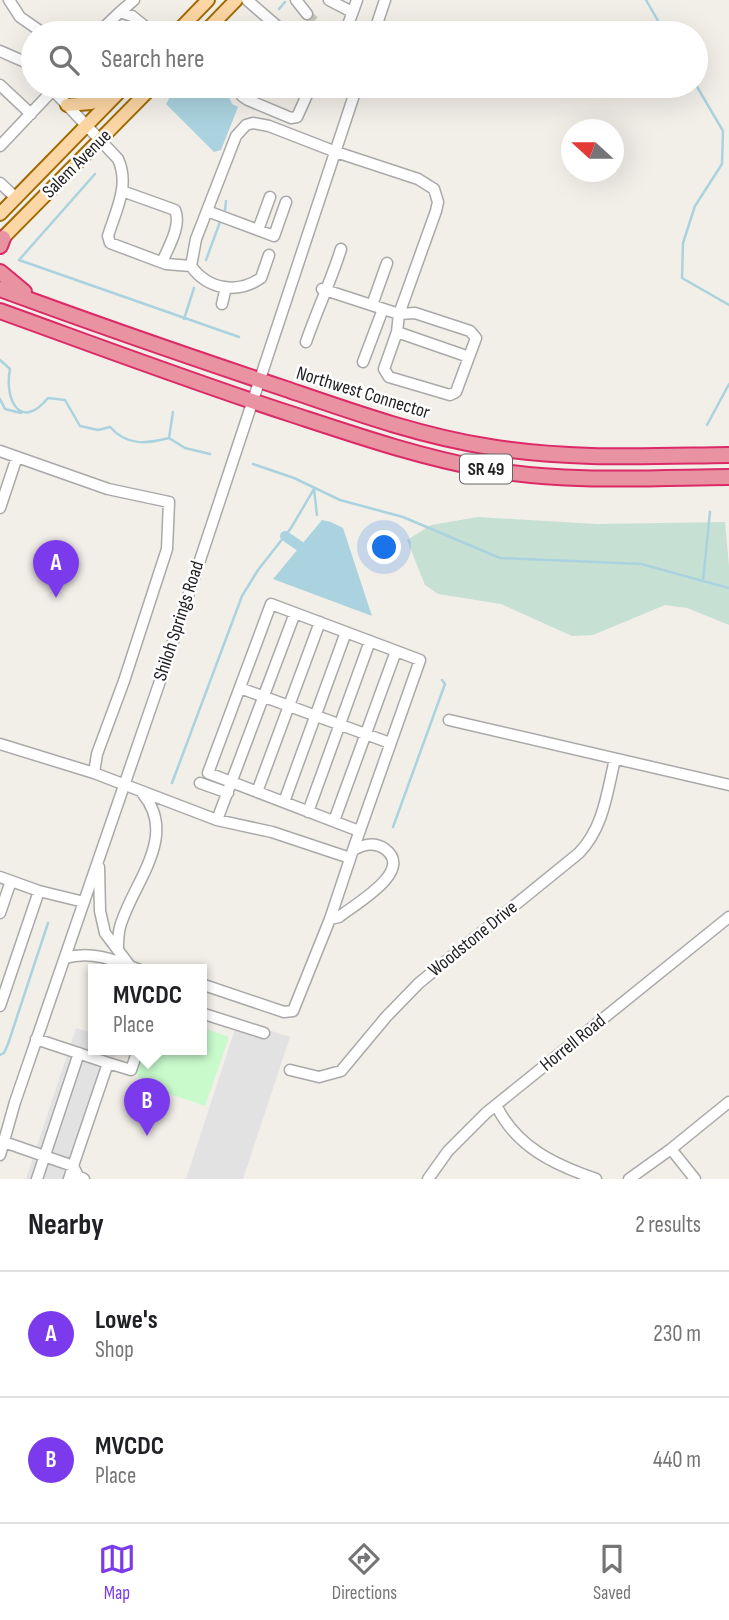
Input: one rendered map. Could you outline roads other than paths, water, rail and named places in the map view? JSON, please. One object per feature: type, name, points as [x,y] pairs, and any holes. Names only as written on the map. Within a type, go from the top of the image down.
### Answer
[{"type":"highway","points":[[0,272],[12,285],[42,305]]},
{"type":"highway","name":"Northwest Connector","points":[[0,289],[391,424],[489,447],[584,457],[729,455]]},
{"type":"highway","points":[[0,311],[42,326]]},
{"type":"highway","name":"SR 49","points":[[0,321],[42,326],[385,445],[485,469],[583,479],[729,477]]},
{"type":"main road","points":[[188,21],[208,0]]},
{"type":"main road","points":[[216,21],[236,0]]},
{"type":"main road","points":[[67,105],[91,103],[101,98]]},
{"type":"main road","name":"Salem Avenue","points":[[0,214],[113,98]]},
{"type":"main road","name":"Salem Avenue","points":[[1,242],[141,98]]},
{"type":"street","points":[[9,0],[25,21]]},
{"type":"street","points":[[247,0],[264,21]]},
{"type":"street","points":[[296,0],[307,14]]},
{"type":"street","points":[[349,21],[357,0]]},
{"type":"street","points":[[378,21],[385,0]]},
{"type":"street","points":[[111,21],[131,1]]},
{"type":"street","points":[[332,1],[352,12]]},
{"type":"street","points":[[120,12],[138,21]]},
{"type":"street","points":[[0,51],[21,60]]},
{"type":"street","points":[[0,85],[31,114]]},
{"type":"street","points":[[0,146],[43,98]]},
{"type":"street","points":[[60,98],[118,159],[123,171],[122,191],[108,236],[110,243],[162,262],[191,266],[200,276],[226,288],[242,288],[261,278],[269,255]]},
{"type":"street","points":[[245,98],[291,118],[297,117],[306,98]]},
{"type":"street","name":"Shiloh Springs Road","points":[[0,1155],[36,1039],[242,435],[353,98]]},
{"type":"street","points":[[191,266],[196,239],[236,136],[246,125],[253,123],[269,126],[418,179],[431,186],[437,195],[436,211],[398,314],[397,332],[384,369],[389,377],[453,395],[456,392],[476,338],[470,331],[415,313],[398,314],[325,290]]},
{"type":"street","points":[[0,183],[16,198]]},
{"type":"street","points":[[122,191],[175,210],[178,216],[176,226],[162,262]]},
{"type":"street","points":[[258,230],[270,197]]},
{"type":"street","points":[[207,211],[274,236],[286,202]]},
{"type":"street","points":[[306,342],[341,249]]},
{"type":"street","points":[[363,362],[387,263]]},
{"type":"street","points":[[222,304],[226,288]]},
{"type":"street","points":[[397,332],[468,357]]},
{"type":"street","points":[[0,450],[108,489],[169,502],[167,549],[117,702],[97,754],[94,774]]},
{"type":"street","points":[[0,508],[17,457]]},
{"type":"street","points":[[207,986],[290,1013],[298,1002],[330,919],[420,660],[271,604],[208,773],[231,788]]},
{"type":"street","points":[[217,820],[295,613]]},
{"type":"street","points":[[257,792],[320,622]]},
{"type":"street","points":[[284,802],[346,632]]},
{"type":"street","points":[[308,811],[370,641]]},
{"type":"street","points":[[334,821],[396,651]]},
{"type":"street","points":[[240,688],[390,743]]},
{"type":"street","points":[[449,720],[729,785]]},
{"type":"street","points":[[0,744],[94,774],[217,820],[351,854]]},
{"type":"street","name":"Woodstone Drive","points":[[290,1070],[319,1077],[341,1071],[386,1017],[419,983],[579,853],[594,835],[601,821],[615,758]]},
{"type":"street","points":[[200,783],[257,792],[359,831]]},
{"type":"street","points":[[118,950],[120,928],[157,839],[155,816],[143,793]]},
{"type":"street","points":[[330,919],[339,917],[384,882],[393,869],[391,856],[382,847],[364,845],[351,854]]},
{"type":"street","points":[[99,858],[104,933],[131,964]]},
{"type":"street","points":[[0,877],[39,891],[84,902]]},
{"type":"street","points":[[0,913],[11,881]]},
{"type":"street","points":[[0,1006],[39,891]]},
{"type":"street","name":"Horrell Road","points":[[428,1179],[470,1127],[729,917]]},
{"type":"street","points":[[65,958],[79,954],[95,955],[123,964]]},
{"type":"street","points":[[207,1015],[264,1033]]},
{"type":"street","points":[[36,1039],[131,1070],[136,1055]]},
{"type":"street","points":[[37,1179],[79,1053]]},
{"type":"street","points":[[69,1179],[108,1063]]},
{"type":"street","points":[[629,1179],[729,1102]]},
{"type":"street","points":[[496,1105],[507,1124],[538,1154],[565,1168],[596,1179]]},
{"type":"street","points":[[4,1142],[73,1166],[78,1176],[84,1179]]},
{"type":"street","points":[[671,1149],[695,1179]]},
{"type":"water","points":[[169,98],[229,98],[232,104],[238,107],[221,150],[214,152],[166,104]]},
{"type":"water","points":[[322,520],[343,528],[372,616],[273,579]]},
{"type":"waterway","points":[[646,0],[658,21]]},
{"type":"waterway","points":[[279,9],[285,2]]},
{"type":"waterway","points":[[704,98],[723,131],[722,164],[695,206],[683,243],[682,278],[729,305]]},
{"type":"waterway","points":[[95,174],[19,260],[239,337]]},
{"type":"waterway","points":[[225,210],[226,201]]},
{"type":"waterway","points":[[206,260],[220,222]]},
{"type":"waterway","points":[[184,319],[194,288]]},
{"type":"waterway","points":[[0,360],[10,369],[9,391],[16,408],[22,412],[38,408],[48,398],[65,400],[80,426],[98,430],[110,427],[123,438],[137,442],[169,438],[185,448],[210,454]]},
{"type":"waterway","points":[[707,425],[729,384]]},
{"type":"waterway","points":[[0,399],[5,409],[21,413]]},
{"type":"waterway","points":[[169,438],[173,412]]},
{"type":"waterway","points":[[253,464],[294,478],[340,500],[403,517],[500,558],[641,564],[729,588]]},
{"type":"waterway","points":[[314,489],[317,515]]},
{"type":"waterway","points":[[172,783],[242,596],[258,570],[291,528],[314,489]]},
{"type":"waterway","points":[[703,581],[710,512]]},
{"type":"waterway","points":[[285,536],[304,549]]},
{"type":"waterway","points":[[393,827],[445,684],[442,680]]},
{"type":"waterway","points":[[0,1055],[8,1044],[48,923]]},
{"type":"tunnel","points":[[307,14],[314,21]]},
{"type":"place","name":"Lowe's","points":[[56,598]]},
{"type":"place","name":"MVCDC","points":[[147,1136]]}]
